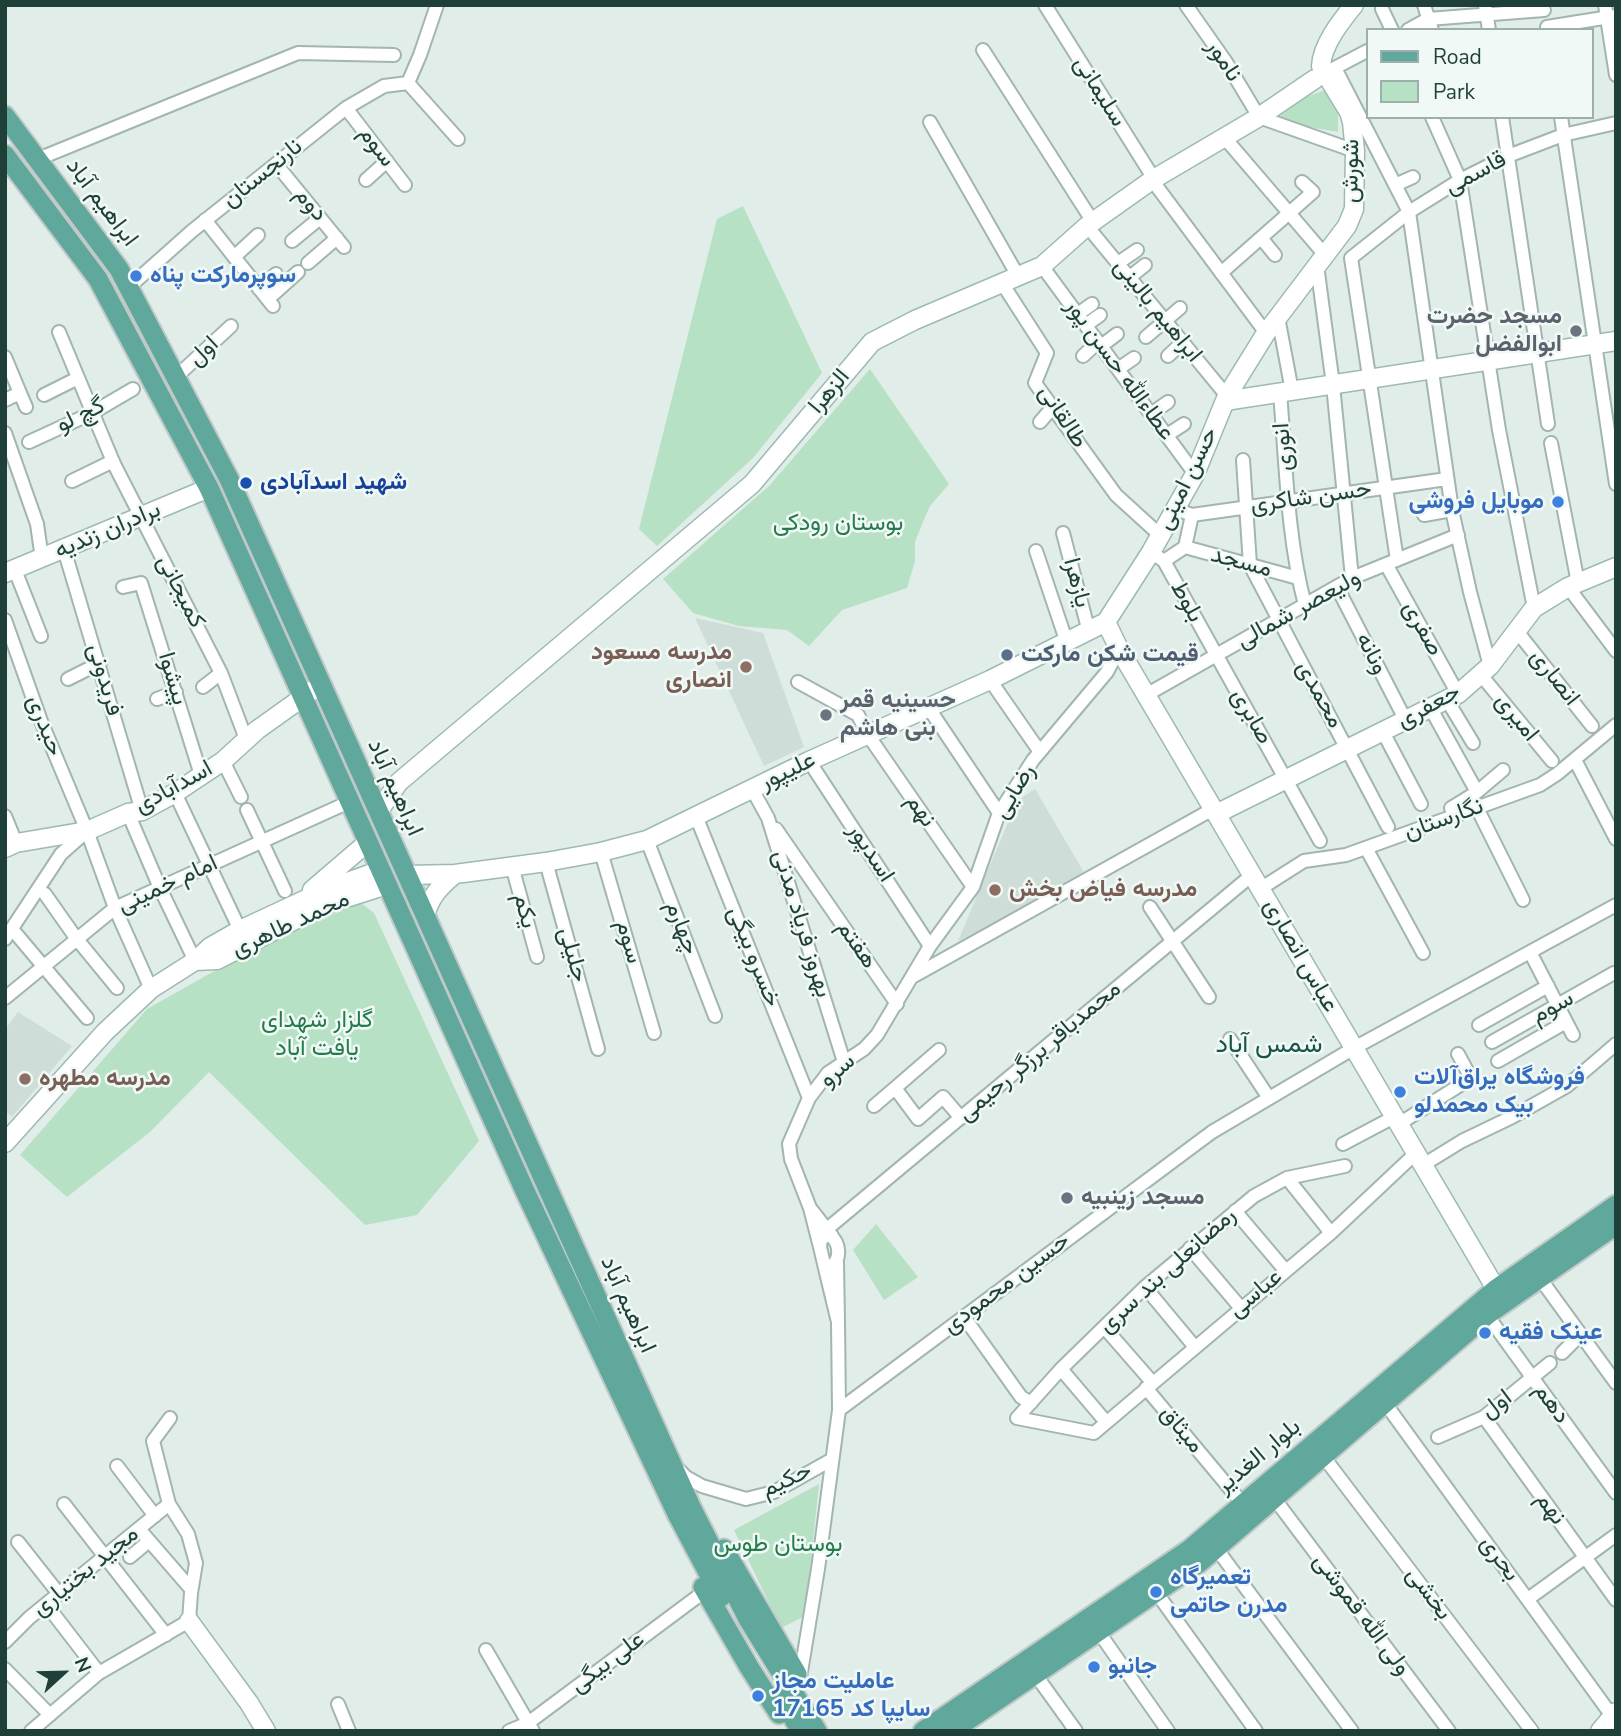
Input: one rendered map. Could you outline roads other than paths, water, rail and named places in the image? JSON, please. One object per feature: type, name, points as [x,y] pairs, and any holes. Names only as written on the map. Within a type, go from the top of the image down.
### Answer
[{"type":"main road","name":"ابراهیم آباد","points":[[5,116],[119,269],[229,479],[670,1461],[684,1510],[817,1731]]},
{"type":"main road","name":"ابراهیم آباد","points":[[5,155],[98,279],[209,488],[489,1113],[684,1510],[723,1602],[801,1731]]},
{"type":"main road","points":[[489,1113],[509,1103]]},
{"type":"main road","name":"بلوار الغدیر","points":[[923,1731],[1190,1549],[1496,1289],[1616,1205]]},
{"type":"main road","name":"بلوار الغدیر","points":[[953,1731],[974,1725],[1035,1674],[1199,1563],[1487,1315],[1616,1225]]},
{"type":"main road","name":"ابراهیم آباد","points":[[684,1510],[684,1545],[705,1591],[789,1731]]},
{"type":"main road","name":"ابراهیم آباد","points":[[684,1510],[729,1558],[831,1731]]},
{"type":"street","points":[[437,5],[408,83],[458,139]]},
{"type":"street","name":"سلیمانی","points":[[1045,5],[1153,179]]},
{"type":"street","name":"نامور","points":[[1186,5],[1226,62],[1259,117]]},
{"type":"street","points":[[1354,5],[1321,59],[1321,66],[1409,212],[1452,510],[1485,671]]},
{"type":"street","points":[[1424,5],[1430,25],[1486,10],[1544,8],[1547,28],[1609,13],[1616,75]]},
{"type":"street","points":[[1325,74],[1344,34],[1374,7],[1390,28]]},
{"type":"street","points":[[1486,10],[1489,28]]},
{"type":"street","name":"ابراهیم بالینی","points":[[983,50],[1090,224],[1226,398]]},
{"type":"street","points":[[1325,74],[1366,52]]},
{"type":"street","points":[[38,159],[298,53],[394,55]]},
{"type":"street","name":"الزهرا","points":[[378,812],[399,782],[752,484],[872,342],[915,320],[1042,266],[1090,224],[1153,179],[1259,117],[1325,74]]},
{"type":"street","name":"شورش","points":[[1321,260],[1347,226],[1354,209],[1355,151],[1349,113],[1325,74]]},
{"type":"street","name":"نارنجستان","points":[[129,287],[205,220],[346,108],[384,86],[408,83]]},
{"type":"street","name":"سوم","points":[[346,108],[405,185]]},
{"type":"street","points":[[1259,117],[1355,151]]},
{"type":"street","points":[[1433,119],[1460,180],[1488,361],[1534,608]]},
{"type":"street","points":[[1502,119],[1548,424]]},
{"type":"street","points":[[1561,119],[1615,475]]},
{"type":"street","points":[[930,122],[1010,280]]},
{"type":"street","name":"قاسمی","points":[[1352,258],[1409,212],[1460,180],[1508,156],[1563,135],[1616,123]]},
{"type":"street","points":[[1224,137],[1290,214],[1321,260],[1352,578]]},
{"type":"street","points":[[366,180],[387,161]]},
{"type":"street","name":"دوم","points":[[267,298],[303,267],[341,243],[276,164]]},
{"type":"street","points":[[1395,185],[1413,177]]},
{"type":"street","points":[[1153,179],[1266,333]]},
{"type":"street","points":[[1221,273],[1313,192],[1302,182]]},
{"type":"street","points":[[292,241],[320,218]]},
{"type":"street","points":[[205,220],[267,298]]},
{"type":"street","points":[[234,257],[258,235]]},
{"type":"street","points":[[1262,239],[1275,255]]},
{"type":"street","points":[[1118,263],[1136,250]]},
{"type":"street","name":"صفری","points":[[1352,258],[1386,487],[1392,562],[1473,743]]},
{"type":"street","name":"حسن امینی","points":[[1106,622],[1158,557],[1161,536],[1184,512],[1195,474],[1226,398],[1266,333],[1321,260]]},
{"type":"street","points":[[1129,277],[1145,265]]},
{"type":"street","name":"عطاءالله حسن پور","points":[[1042,266],[1195,474]]},
{"type":"street","points":[[267,298],[276,274]]},
{"type":"street","name":"طالقانی","points":[[1010,280],[1047,353],[1035,383],[1116,495],[1161,536]]},
{"type":"street","points":[[1146,337],[1180,309]]},
{"type":"street","points":[[1082,320],[1096,310]]},
{"type":"street","name":"انوری","points":[[1278,317],[1286,392],[1289,501],[1298,578],[1305,605]]},
{"type":"street","name":"اول","points":[[176,377],[231,326]]},
{"type":"street","name":"کمیجانی","points":[[59,332],[113,461],[222,673],[246,739]]},
{"type":"street","points":[[1083,356],[1117,334]]},
{"type":"street","points":[[1226,398],[1286,392],[1616,341]]},
{"type":"street","points":[[1168,356],[1183,342]]},
{"type":"street","points":[[5,357],[26,407]]},
{"type":"street","points":[[1118,369],[1134,358]]},
{"type":"street","points":[[44,395],[78,378]]},
{"type":"street","name":"گچ لو","points":[[29,442],[92,413],[133,389]]},
{"type":"street","points":[[5,400],[20,394]]},
{"type":"street","points":[[1152,414],[1168,402]]},
{"type":"street","points":[[1040,422],[1053,407]]},
{"type":"street","points":[[1167,435],[1184,424]]},
{"type":"street","points":[[5,433],[11,472],[37,524],[42,559]]},
{"type":"street","points":[[1551,443],[1573,585],[1616,651]]},
{"type":"street","points":[[1243,460],[1250,565]]},
{"type":"street","points":[[72,481],[113,461]]},
{"type":"street","name":"حسن شاکری","points":[[1184,512],[1247,507],[1447,479]]},
{"type":"street","name":"برادران زندیه","points":[[10,572],[209,488]]},
{"type":"street","points":[[1424,515],[1452,510]]},
{"type":"street","points":[[1158,557],[1185,547],[1184,512]]},
{"type":"street","name":"یازهرا","points":[[1063,533],[1089,632]]},
{"type":"street","name":"ولیعصر شمالی","points":[[1146,695],[1352,578],[1458,535]]},
{"type":"street","name":"مسجد","points":[[1185,547],[1298,578]]},
{"type":"street","name":"فریدونی","points":[[64,549],[100,663],[135,812],[160,888],[195,961]]},
{"type":"street","points":[[1036,551],[1066,643]]},
{"type":"street","name":"بلوط","points":[[1158,557],[1216,656]]},
{"type":"street","name":"محمدی","points":[[1250,565],[1388,827]]},
{"type":"street","name":"جعفری","points":[[1215,811],[1453,697],[1485,671],[1534,608],[1573,585],[1616,567]]},
{"type":"street","points":[[10,572],[41,636]]},
{"type":"street","name":"پیشوا","points":[[123,587],[141,583],[201,775]]},
{"type":"street","name":"ونانه","points":[[1337,587],[1406,721]]},
{"type":"street","name":"حیدری","points":[[5,620],[41,721],[87,831],[115,908],[152,989]]},
{"type":"street","name":"علیپور","points":[[407,875],[455,874],[546,862],[647,840],[809,761],[990,680],[1106,622]]},
{"type":"street","name":"عباس انصاری","points":[[1106,622],[1119,649],[1496,1289]]},
{"type":"street","name":"انصاری","points":[[1516,630],[1592,726]]},
{"type":"street","name":"رضایی","points":[[930,946],[973,887],[999,813],[1040,752],[1107,672],[1119,649]]},
{"type":"street","name":"صابری","points":[[1216,656],[1320,841]]},
{"type":"street","points":[[68,679],[100,663]]},
{"type":"street","name":"امیری","points":[[1485,671],[1552,761]]},
{"type":"street","points":[[203,687],[222,673]]},
{"type":"street","points":[[990,680],[1040,752]]},
{"type":"street","name":"نهم","points":[[798,681],[858,715],[868,735],[973,887]]},
{"type":"street","name":"اسدآبادی","points":[[11,845],[87,831],[175,793],[223,761],[246,739],[280,712],[304,698],[320,683]]},
{"type":"street","points":[[157,699],[176,692]]},
{"type":"street","points":[[928,707],[999,813]]},
{"type":"street","points":[[1431,709],[1477,792]]},
{"type":"street","name":"نگارستان","points":[[1256,882],[1304,861],[1346,855],[1539,785],[1615,727]]},
{"type":"street","points":[[1383,732],[1421,804]]},
{"type":"street","points":[[1575,760],[1616,839]]},
{"type":"street","points":[[223,761],[241,797]]},
{"type":"street","name":"اسدپور","points":[[809,761],[930,946]]},
{"type":"street","points":[[1451,808],[1477,792],[1503,770]]},
{"type":"street","points":[[363,777],[369,784],[399,782]]},
{"type":"street","name":"بهروز فریاد مدنی","points":[[752,789],[768,818],[844,1062]]},
{"type":"street","points":[[175,793],[240,930]]},
{"type":"street","name":"امام خمینی","points":[[5,998],[115,908],[349,802]]},
{"type":"street","points":[[1477,808],[1523,900]]},
{"type":"street","points":[[247,810],[291,897],[368,842]]},
{"type":"street","points":[[912,977],[1215,811]]},
{"type":"street","points":[[5,816],[11,845]]},
{"type":"street","name":"خسرو بیگی","points":[[696,817],[809,1098]]},
{"type":"street","name":"هفتم","points":[[768,818],[897,1004]]},
{"type":"street","points":[[87,831],[61,854],[8,934],[42,967],[87,1018]]},
{"type":"street","name":"چهارم","points":[[647,840],[715,1016]]},
{"type":"street","points":[[1366,848],[1423,953]]},
{"type":"street","name":"سوم","points":[[601,852],[654,1033]]},
{"type":"street","name":"جلیلی","points":[[546,862],[598,1048]]},
{"type":"street","name":"یکم","points":[[512,866],[537,957]]},
{"type":"street","points":[[425,916],[429,900],[440,886],[455,874]]},
{"type":"street","name":"محمد طاهری","points":[[5,1143],[105,1032],[152,989],[195,961],[209,947],[291,897],[384,878]]},
{"type":"street","name":"محمد طاهری","points":[[195,961],[217,960],[324,905],[384,878]]},
{"type":"street","name":"محمدباقر برزگر رحیمی","points":[[820,1247],[824,1236],[830,1236],[961,1118],[1173,942],[1256,882]]},
{"type":"street","points":[[45,894],[76,939],[117,988]]},
{"type":"street","points":[[1354,1048],[1616,905]]},
{"type":"street","points":[[1150,907],[1209,997]]},
{"type":"street","name":"سرو","points":[[810,1208],[791,1159],[789,1144],[809,1098],[828,1073],[873,1042],[930,946]]},
{"type":"street","points":[[1530,951],[1573,1035]]},
{"type":"street","name":"سوم","points":[[1492,1042],[1559,1007],[1614,973]]},
{"type":"street","points":[[1479,1025],[1548,986]]},
{"type":"street","points":[[1498,1061],[1566,1022]]},
{"type":"street","points":[[1230,1039],[1269,1098]]},
{"type":"street","name":"عباسی","points":[[1094,1433],[1240,1307],[1419,1159],[1512,1117],[1567,1086],[1616,1044]]},
{"type":"street","name":"حسین محمودی","points":[[839,1410],[1212,1132],[1354,1048]]},
{"type":"street","points":[[874,1106],[939,1050]]},
{"type":"street","points":[[1343,1144],[1396,1121],[1471,1078],[1458,1054]]},
{"type":"street","points":[[895,1088],[918,1119],[943,1097],[961,1118]]},
{"type":"street","name":"رمضانعلی بند سری","points":[[1094,1433],[1017,1418],[1061,1369],[1144,1287],[1234,1211],[1254,1196],[1287,1178],[1345,1166]]},
{"type":"street","points":[[1287,1178],[1331,1233]]},
{"type":"street","points":[[810,1208],[831,1234],[839,1251],[831,1263]]},
{"type":"street","points":[[800,1678],[818,1569],[839,1410],[838,1322],[831,1263],[820,1247],[810,1208]]},
{"type":"street","points":[[1234,1211],[1285,1270]]},
{"type":"street","points":[[1190,1248],[1240,1307]]},
{"type":"street","points":[[1539,1277],[1616,1382]]},
{"type":"street","points":[[1144,1287],[1194,1346]]},
{"type":"street","name":"دهم","points":[[1487,1315],[1616,1493]]},
{"type":"street","points":[[964,1317],[1021,1397],[1031,1403]]},
{"type":"street","name":"میثاق","points":[[1104,1327],[1242,1503]]},
{"type":"street","points":[[1562,1353],[1581,1334]]},
{"type":"street","name":"اول","points":[[1438,1437],[1484,1418],[1550,1363]]},
{"type":"street","points":[[1061,1369],[1106,1422]]},
{"type":"street","name":"بحری","points":[[1385,1403],[1614,1714]]},
{"type":"street","points":[[170,1418],[153,1441],[169,1504],[188,1534],[196,1563],[189,1621],[266,1731]]},
{"type":"street","name":"نهم","points":[[1484,1418],[1616,1600]]},
{"type":"street","name":"بخشی","points":[[1323,1456],[1532,1731]]},
{"type":"street","name":"حکیم","points":[[670,1461],[686,1477],[702,1486],[746,1499],[774,1492],[831,1460]]},
{"type":"street","points":[[117,1466],[155,1516]]},
{"type":"street","name":"ولی الله قموشی","points":[[1274,1498],[1448,1731]]},
{"type":"street","points":[[65,1504],[166,1634]]},
{"type":"street","name":"مجید بختیاری","points":[[8,1635],[169,1504]]},
{"type":"street","points":[[139,1529],[191,1589]]},
{"type":"street","points":[[1528,1599],[1616,1535]]},
{"type":"street","points":[[130,1557],[149,1541]]},
{"type":"street","points":[[18,1542],[59,1594]]},
{"type":"street","points":[[1216,1548],[1352,1731]]},
{"type":"street","name":"علی بیگی","points":[[509,1731],[530,1727],[705,1591]]},
{"type":"street","points":[[1156,1592],[1256,1731]]},
{"type":"street","points":[[46,1604],[99,1673]]},
{"type":"street","points":[[32,1731],[99,1673],[189,1621]]},
{"type":"street","points":[[1098,1631],[1168,1731]]},
{"type":"street","points":[[486,1650],[530,1727]]},
{"type":"street","points":[[5,1668],[50,1715]]},
{"type":"street","points":[[1035,1674],[1076,1731]]},
{"type":"street","points":[[338,1704],[349,1731]]},
{"type":"street","points":[[1600,1731],[1614,1714]]},
{"type":"place","name":"سوپرمارکت پناه","points":[[136,276]]},
{"type":"place","name":"مسجد حضرت ابوالفضل","points":[[1576,331]]},
{"type":"place","name":"شهید اسدآبادی","points":[[246,483]]},
{"type":"place","name":"موبایل فروشی","points":[[1558,502]]},
{"type":"place","name":"قیمت شکن مارکت","points":[[1007,655]]},
{"type":"place","name":"مدرسه مسعود انصاری","points":[[746,667]]},
{"type":"place","name":"حسینیه قمر بنی هاشم","points":[[826,715]]},
{"type":"place","name":"مدرسه فیاض بخش","points":[[995,890]]},
{"type":"place","name":"مدرسه مطهره","points":[[25,1079]]},
{"type":"place","name":"فروشگاه یراق‌آلات بیک محمدلو","points":[[1400,1092]]},
{"type":"place","name":"مسجد زینبیه","points":[[1067,1198]]},
{"type":"place","name":"عینک فقیه","points":[[1485,1333]]},
{"type":"place","name":"تعمیرگاه مدرن حاتمی","points":[[1156,1592]]},
{"type":"place","name":"جانبو","points":[[1094,1667]]},
{"type":"place","name":"عاملیت مجاز سایپا کد 17165","points":[[758,1696]]},
{"type":"district","name":"شمس آباد","points":[[1269,1046]]},
{"type":"park label","name":"بوستان رودکی","points":[[838,524]]},
{"type":"park label","name":"گلزار شهدای یافت آباد","points":[[317,1035]]},
{"type":"park label","name":"بوستان طوس","points":[[778,1545]]}]
